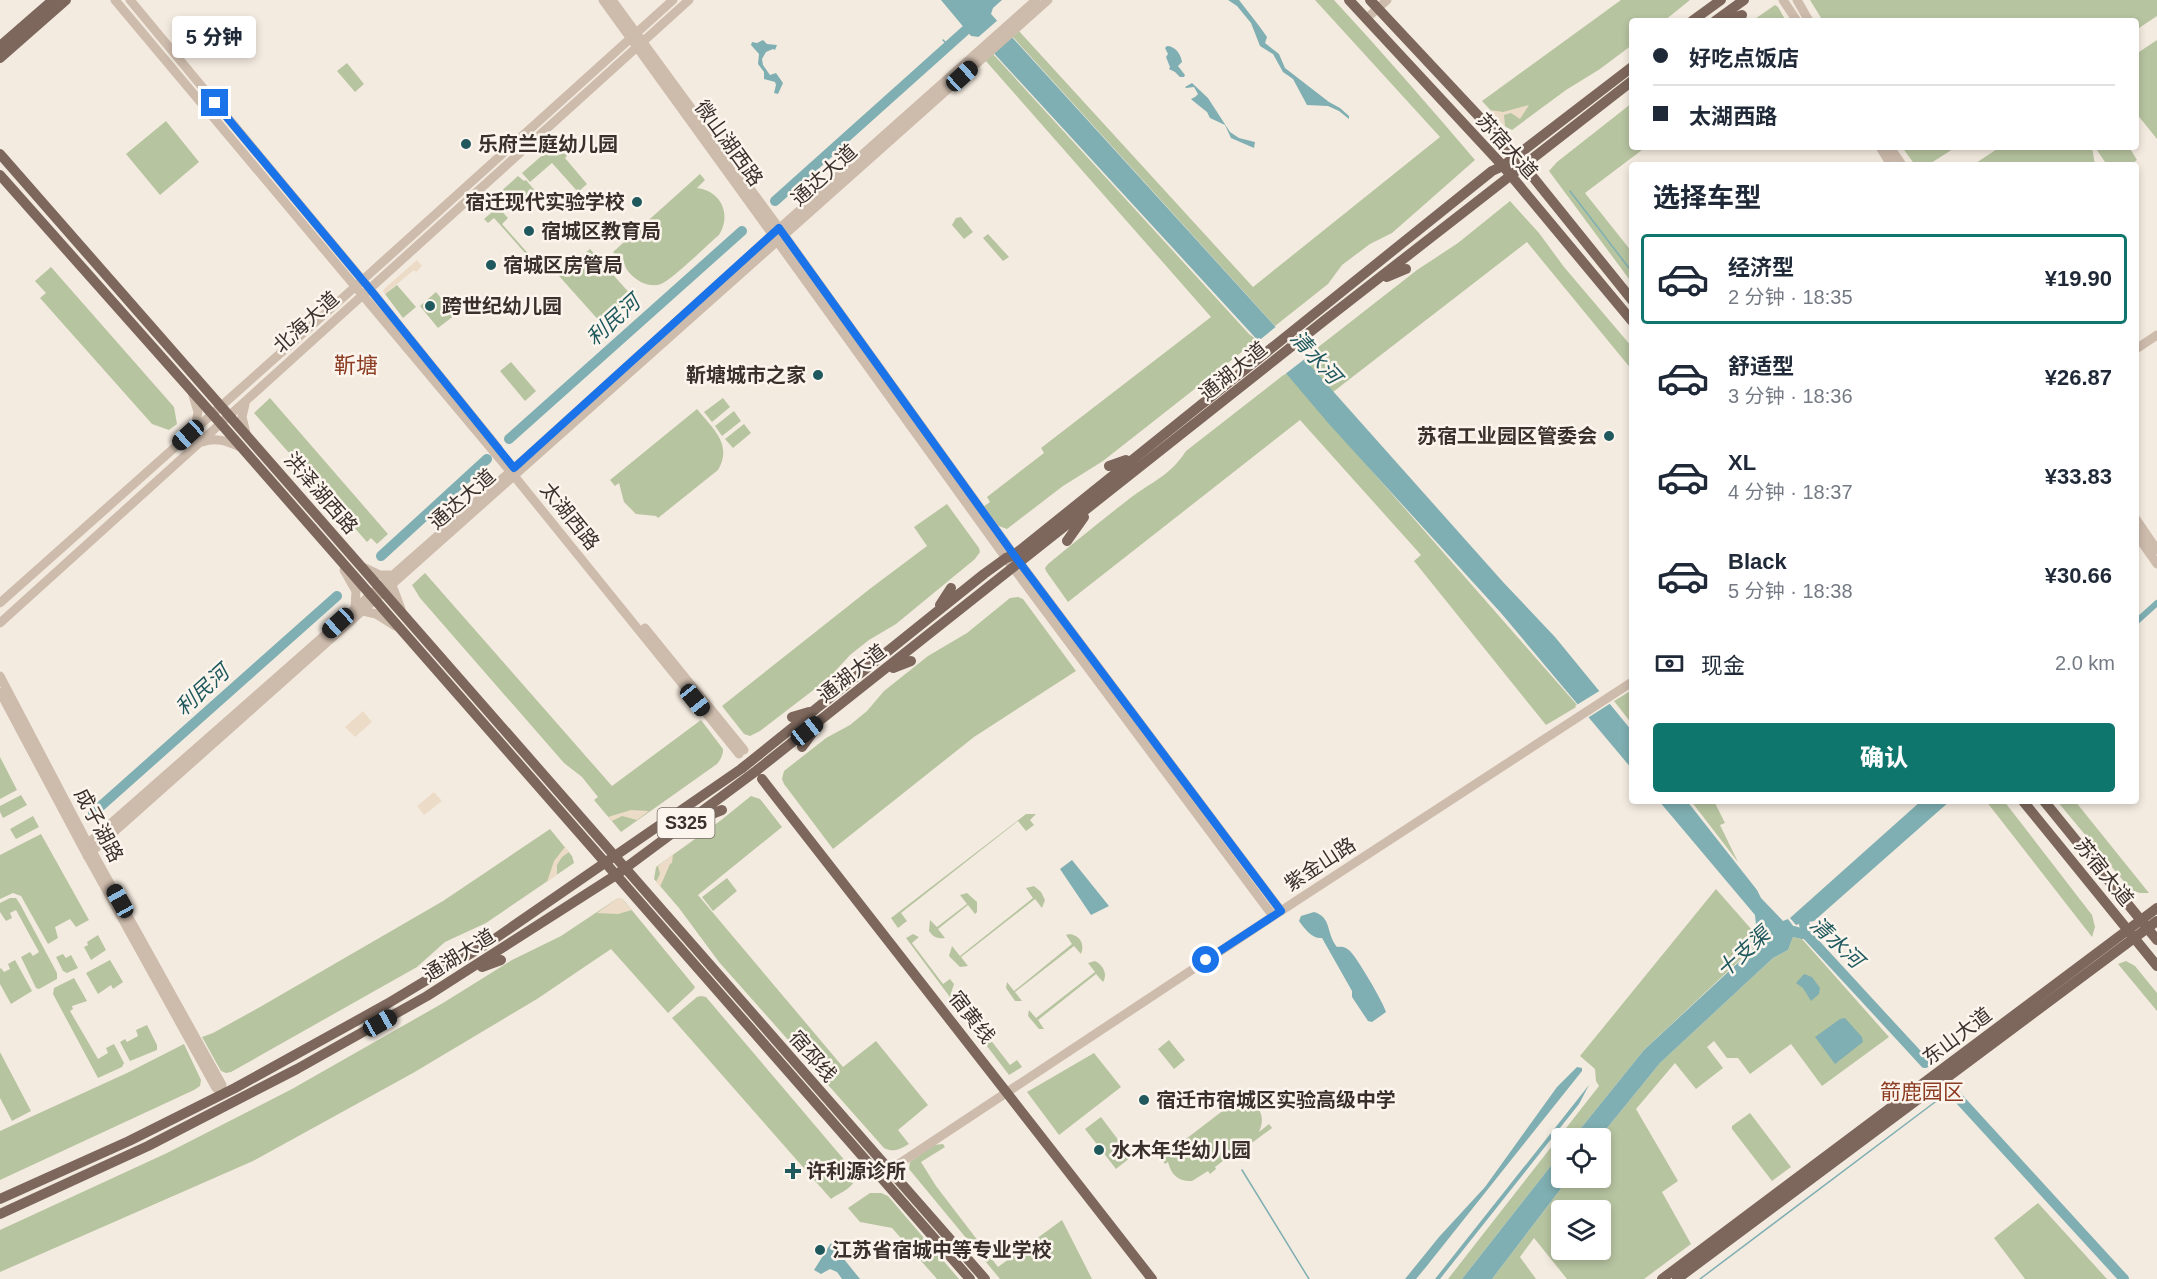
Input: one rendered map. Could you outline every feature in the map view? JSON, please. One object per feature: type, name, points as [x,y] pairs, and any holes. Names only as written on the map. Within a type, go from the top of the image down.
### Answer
[{"type":"main road","points":[[0,46],[53,0]]},
{"type":"main road","points":[[0,58],[66,0]]},
{"type":"main road","name":"苏宿大道","points":[[1349,0],[1507,171],[1629,317]]},
{"type":"main road","points":[[1693,18],[1706,0]]},
{"type":"main road","points":[[1695,18],[1721,0]]},
{"type":"main road","points":[[1719,18],[1744,0]]},
{"type":"main road","name":"苏宿大道","points":[[1374,4],[1520,160],[1629,296]]},
{"type":"main road","points":[[1734,18],[1742,15]]},
{"type":"main road","name":"通湖大道","points":[[1321,316],[1372,283],[1520,160],[1629,64]]},
{"type":"main road","name":"通湖大道","points":[[1520,160],[1629,83]]},
{"type":"main road","name":"洪泽湖西路","points":[[0,154],[362,566],[387,584],[409,621],[615,856]]},
{"type":"main road","name":"通湖大道","points":[[0,1214],[139,1151],[232,1104],[400,1012],[616,875],[684,824],[759,775],[819,714],[934,614],[1090,507],[1492,171],[1507,171]]},
{"type":"main road","name":"洪泽湖西路","points":[[0,175],[245,451],[605,864]]},
{"type":"main road","points":[[1429,222],[1447,196]]},
{"type":"main road","points":[[1372,283],[1406,269]]},
{"type":"main road","name":"通湖大道","points":[[0,1199],[142,1134],[294,1056],[387,1004],[493,940],[881,673],[1138,455],[1265,361]]},
{"type":"main road","points":[[182,380],[189,379],[190,370]]},
{"type":"main road","points":[[245,451],[258,448]]},
{"type":"main road","points":[[1109,466],[1138,455]]},
{"type":"main road","points":[[1067,541],[1090,507]]},
{"type":"main road","points":[[934,614],[951,588]]},
{"type":"main road","points":[[881,673],[911,661]]},
{"type":"main road","points":[[792,717],[819,714]]},
{"type":"main road","points":[[802,747],[819,714]]},
{"type":"main road","name":"宿黄线","points":[[759,775],[1152,1279]]},
{"type":"main road","name":"苏宿大道","points":[[2025,804],[2157,966]]},
{"type":"main road","name":"苏宿大道","points":[[2046,804],[2157,940]]},
{"type":"main road","points":[[684,824],[722,810]]},
{"type":"main road","name":"宿邳线","points":[[615,856],[985,1279]]},
{"type":"main road","name":"宿邳线","points":[[605,864],[970,1279]]},
{"type":"main road","points":[[528,915],[545,893]]},
{"type":"main road","name":"东山大道","points":[[1677,1279],[2131,935],[2157,908]]},
{"type":"main road","name":"东山大道","points":[[2144,924],[2157,921]]},
{"type":"main road","name":"东山大道","points":[[1662,1279],[2131,935]]},
{"type":"main road","points":[[464,973],[501,960]]},
{"type":"main road","points":[[265,1062],[294,1056]]},
{"type":"main road","points":[[142,1134],[167,1112]]},
{"type":"street","name":"太湖西路","points":[[115,0],[366,291],[742,752]]},
{"type":"street","name":"太湖西路","points":[[130,0],[359,283]]},
{"type":"street","name":"微山湖西路","points":[[603,0],[633,34]]},
{"type":"street","name":"微山湖西路","points":[[612,0],[640,44],[1013,561],[1277,913]]},
{"type":"street","name":"北海大道","points":[[0,603],[673,0]]},
{"type":"street","name":"北海大道","points":[[2,618],[200,443],[689,0]]},
{"type":"street","name":"通达大道","points":[[1014,25],[1036,0]]},
{"type":"street","name":"通达大道","points":[[87,850],[981,54],[1014,25],[1048,0]]},
{"type":"street","points":[[1366,19],[1374,4],[1387,0]]},
{"type":"street","points":[[1783,0],[1795,18]]},
{"type":"street","points":[[1797,0],[1807,18]]},
{"type":"street","points":[[598,66],[606,75]]},
{"type":"street","points":[[393,253],[400,261]]},
{"type":"street","points":[[2139,347],[2157,335]]},
{"type":"street","points":[[256,375],[264,384]]},
{"type":"street","points":[[191,390],[198,412],[195,430]]},
{"type":"street","points":[[211,394],[234,394]]},
{"type":"street","points":[[246,401],[242,417],[246,434]]},
{"type":"street","points":[[200,443],[208,440],[222,440],[245,451]]},
{"type":"street","points":[[172,449],[181,451],[182,459]]},
{"type":"street","points":[[2139,523],[2157,550]]},
{"type":"street","points":[[2139,538],[2157,564]]},
{"type":"street","points":[[336,555],[356,591],[359,609],[376,614],[402,631]]},
{"type":"street","points":[[362,566],[380,575],[387,584]]},
{"type":"street","name":"成子湖路","points":[[0,676],[87,850]]},
{"type":"street","name":"紫金山路","points":[[879,1177],[1277,913],[1629,684]]},
{"type":"street","name":"成子湖路","points":[[0,692],[219,1086]]},
{"type":"green space","points":[[1315,0],[1334,0],[1475,160],[1392,233],[1370,244],[1342,265],[1328,284],[1275,326],[1012,36],[1018,30],[1253,287],[1440,137]]},
{"type":"green space","points":[[1621,0],[1690,0],[1668,18],[1629,18],[1629,47],[1512,130],[1506,127],[1482,101]]},
{"type":"green space","points":[[1810,0],[2157,0],[2157,16],[2139,28],[2139,18],[1821,18]]},
{"type":"green space","points":[[1775,5],[1784,18],[1756,18]]},
{"type":"green space","points":[[2157,40],[2157,139],[2139,117],[2139,52]]},
{"type":"green space","points":[[993,54],[1249,334],[1257,340],[1103,461],[1063,486],[1007,529],[996,525],[983,507],[990,502],[987,497],[1044,453],[1041,448],[1211,317],[985,60]]},
{"type":"green space","points":[[347,63],[364,84],[355,92],[337,71]]},
{"type":"green space","points":[[1629,105],[1629,150],[1642,150],[1585,193],[1629,248],[1629,279],[1549,171],[1557,162]]},
{"type":"green space","points":[[166,121],[199,162],[160,195],[126,154]]},
{"type":"green space","points":[[554,145],[567,156],[565,158],[587,184],[578,192],[552,163],[530,182],[522,173]]},
{"type":"green space","points":[[1904,150],[1951,150],[1933,162],[1913,162]]},
{"type":"green space","points":[[1996,150],[2092,150],[2094,162],[1978,162]]},
{"type":"green space","points":[[2097,150],[2131,150],[2137,160],[2134,162],[2105,162]]},
{"type":"green space","points":[[700,174],[705,180],[697,188],[712,194],[722,205],[724,219],[719,235],[666,281],[654,285],[641,282],[628,271],[623,254],[618,258],[613,252]]},
{"type":"green space","points":[[518,176],[526,180],[537,193],[516,210],[499,193]]},
{"type":"green space","points":[[1510,201],[1629,343],[1629,366],[1527,242],[1333,392],[1303,359],[1417,270],[1458,243]]},
{"type":"green space","points":[[498,207],[508,218],[502,224],[532,258],[526,263],[521,258],[525,253],[494,218],[488,223],[484,219]]},
{"type":"green space","points":[[961,217],[973,232],[964,239],[952,225],[956,218]]},
{"type":"green space","points":[[988,234],[1009,257],[1003,261],[983,238]]},
{"type":"green space","points":[[590,249],[633,297],[602,324],[559,276]]},
{"type":"green space","points":[[51,267],[174,407],[177,424],[169,430],[152,424],[40,298],[46,293],[35,281]]},
{"type":"green space","points":[[397,285],[416,307],[403,318],[385,294]]},
{"type":"green space","points":[[436,292],[455,315],[438,328],[420,306]]},
{"type":"green space","points":[[511,362],[536,391],[525,401],[500,371]]},
{"type":"green space","points":[[1286,373],[1578,706],[1546,725],[1414,561],[1421,555],[1300,420],[1068,602],[1046,571],[1048,564],[1129,499],[1167,473],[1186,451]]},
{"type":"green space","points":[[270,398],[388,534],[377,544],[371,538],[367,542],[254,413]]},
{"type":"green space","points":[[723,398],[730,407],[712,422],[704,412]]},
{"type":"green space","points":[[697,409],[715,430],[722,445],[722,461],[718,470],[658,518],[636,514],[624,502],[619,483],[615,486],[610,480]]},
{"type":"green space","points":[[734,411],[741,421],[722,436],[715,426]]},
{"type":"green space","points":[[744,424],[751,433],[733,448],[725,439]]},
{"type":"green space","points":[[947,504],[979,548],[980,552],[975,559],[896,624],[869,640],[850,655],[829,678],[760,731],[750,736],[744,734],[722,706],[927,546],[914,527]]},
{"type":"green space","points":[[425,573],[612,786],[701,720],[723,749],[720,760],[621,832],[594,800],[598,797],[582,777],[564,763],[420,598],[412,585]]},
{"type":"green space","points":[[1010,598],[1023,599],[1076,671],[974,737],[833,849],[784,784],[782,779],[784,771],[826,738],[850,725],[867,711],[884,691],[928,656],[967,633]]},
{"type":"green space","points":[[1629,692],[1629,720],[1614,701]]},
{"type":"green space","points":[[0,757],[17,790],[0,799]]},
{"type":"green space","points":[[21,795],[27,805],[3,818],[0,806]]},
{"type":"green space","points":[[751,796],[760,799],[782,827],[698,895],[843,1067],[876,1041],[928,1105],[898,1130],[909,1144],[900,1149],[884,1148],[719,962],[679,908],[654,879],[656,867]]},
{"type":"green space","points":[[1693,804],[1716,804],[1725,823],[1720,825],[1738,862]]},
{"type":"green space","points":[[1988,804],[2006,804],[2092,915],[2095,927],[2092,937]]},
{"type":"green space","points":[[2059,804],[2077,804],[2149,893],[2131,890]]},
{"type":"green space","points":[[1026,814],[1036,814],[1030,820],[1034,825],[1026,831],[1018,821],[901,913],[907,921],[898,928],[891,918]]},
{"type":"green space","points":[[33,816],[39,827],[16,839],[10,829]]},
{"type":"green space","points":[[550,829],[572,856],[574,863],[486,923],[445,942],[417,967],[231,1072],[221,1071],[202,1037],[260,1007],[443,901]]},
{"type":"green space","points":[[41,834],[89,920],[76,927],[70,919],[55,927],[58,938],[48,944],[21,896],[13,893],[0,899],[0,855]]},
{"type":"green space","points":[[727,878],[737,891],[713,911],[702,897]]},
{"type":"green space","points":[[1034,886],[1045,900],[1042,908],[1035,899],[961,957],[968,966],[960,967],[949,956],[952,946],[960,956],[1033,898],[1026,888]]},
{"type":"green space","points":[[1716,889],[1752,930],[1756,925],[1760,933],[1760,941],[1644,1050],[1581,1128],[1566,1128],[1599,1086],[1595,1069],[1580,1056]]},
{"type":"green space","points":[[967,893],[977,902],[977,912],[975,914],[968,905],[938,929],[945,938],[934,936],[929,931],[930,920],[937,927],[967,904],[960,895]]},
{"type":"green space","points":[[16,898],[20,904],[57,973],[57,979],[39,989],[36,988],[21,957],[30,952],[33,956],[39,952],[16,910],[10,913],[12,918],[6,921],[0,912],[0,903]]},
{"type":"green space","points":[[618,898],[626,903],[695,987],[668,1013],[611,949],[537,999],[413,1073],[253,1161],[0,1272],[0,1230],[167,1153],[292,1089],[443,1003],[512,960],[561,936]]},
{"type":"green space","points":[[913,934],[919,937],[912,943],[943,984],[950,979],[954,984],[951,993],[964,1010],[961,1012],[906,938]]},
{"type":"green space","points":[[1069,934],[1081,941],[1081,954],[1074,946],[1015,992],[1022,1001],[1015,1001],[1006,988],[1007,982],[1014,991],[1072,944],[1066,935]]},
{"type":"green space","points":[[98,935],[106,950],[91,960],[84,947],[88,945],[87,942]]},
{"type":"green space","points":[[1793,937],[1802,939],[1889,1037],[1822,1086],[1791,1044],[1750,1074],[1738,1058],[1727,1058],[1714,1041],[1707,1047],[1723,1068],[1696,1089],[1675,1063],[1636,1109],[1678,1181],[1662,1192],[1691,1244],[1644,1279],[1567,1279],[1552,1260],[1611,1260],[1611,1200],[1552,1200],[1561,1188],[1611,1188],[1611,1128],[1607,1128],[1660,1063],[1773,958],[1788,950]]},
{"type":"green space","points":[[63,954],[66,958],[71,955],[78,968],[67,973],[63,971],[56,957]]},
{"type":"green space","points":[[15,960],[32,991],[11,1004],[0,984],[0,969],[4,972],[10,969],[8,964]]},
{"type":"green space","points":[[110,960],[123,982],[113,989],[111,985],[98,994],[86,973]]},
{"type":"green space","points":[[1095,961],[1104,970],[1103,982],[1096,974],[1038,1020],[1044,1029],[1039,1029],[1028,1016],[1029,1010],[1036,1018],[1095,972],[1088,963]]},
{"type":"green space","points":[[2126,961],[2135,966],[2157,993],[2157,1011],[2118,964]]},
{"type":"green space","points":[[74,978],[87,1001],[72,1006],[73,1009],[70,1011],[98,1059],[108,1053],[106,1048],[114,1044],[124,1063],[122,1067],[98,1078],[53,994],[54,988]]},
{"type":"green space","points":[[701,996],[706,997],[852,1169],[855,1179],[850,1187],[831,1199],[672,1018]]},
{"type":"green space","points":[[969,1012],[1010,1065],[1017,1060],[1022,1067],[1009,1075],[964,1016]]},
{"type":"green space","points":[[147,1025],[157,1045],[157,1050],[130,1061],[120,1042],[125,1039],[127,1042],[138,1036],[136,1030]]},
{"type":"green space","points":[[1169,1040],[1185,1060],[1174,1069],[1158,1049]]},
{"type":"green space","points":[[184,1044],[201,1080],[200,1086],[0,1180],[0,1131],[127,1073]]},
{"type":"green space","points":[[0,1052],[31,1111],[12,1121],[0,1098]]},
{"type":"green space","points":[[1094,1053],[1121,1087],[1059,1135],[1027,1092]]},
{"type":"green space","points":[[1246,1093],[1250,1098],[1247,1101],[1256,1106],[1261,1114],[1262,1122],[1259,1132],[1269,1124],[1272,1128],[1230,1159],[1228,1157],[1210,1174],[1208,1171],[1192,1181],[1176,1177],[1168,1162],[1165,1164],[1161,1158]]},
{"type":"green space","points":[[1750,1113],[1791,1167],[1772,1181],[1732,1129],[1732,1126]]},
{"type":"green space","points":[[1101,1117],[1131,1157],[1116,1169],[1085,1129]]},
{"type":"green space","points":[[943,1144],[945,1147],[921,1162],[936,1186],[998,1267],[1062,1220],[1092,1279],[1000,1279],[909,1169],[910,1162],[934,1145]]},
{"type":"green space","points":[[1551,1147],[1551,1166],[1462,1279],[1448,1279]]},
{"type":"green space","points":[[870,1193],[881,1193],[888,1196],[959,1279],[937,1279],[892,1228],[860,1222],[848,1208]]},
{"type":"green space","points":[[1551,1202],[1551,1259],[1534,1238],[1520,1257],[1536,1279],[1492,1279]]},
{"type":"green space","points":[[2038,1203],[2107,1279],[2025,1279],[1994,1238]]},
{"type":"shaded area","points":[[1529,105],[1520,119],[1511,113],[1504,115],[1505,126],[1490,110],[1503,112]]},
{"type":"shaded area","points":[[417,260],[422,266],[385,294],[383,291],[385,288]]},
{"type":"shaded area","points":[[363,711],[372,722],[355,737],[345,727]]},
{"type":"shaded area","points":[[434,792],[442,801],[424,815],[417,806]]},
{"type":"shaded area","points":[[631,810],[649,811],[637,820],[622,816],[612,821],[608,817]]},
{"type":"shaded area","points":[[565,847],[569,852],[557,865],[557,875],[547,882],[554,861]]},
{"type":"shaded area","points":[[673,854],[672,863],[660,887],[656,882],[660,874],[658,866]]},
{"type":"shaded area","points":[[621,898],[632,910],[618,914],[597,913]]},
{"type":"water","points":[[941,0],[1002,0],[993,8],[991,14],[1555,637],[1629,727],[1629,765],[1501,613],[1329,424],[1262,345],[979,37],[971,36]]},
{"type":"water","points":[[1228,0],[1239,0],[1267,37],[1265,43],[1279,54],[1285,68],[1340,108],[1349,116],[1349,119],[1328,106],[1307,105],[1293,79],[1283,72],[1273,54],[1260,46],[1251,23],[1237,6]]},
{"type":"water","points":[[763,40],[767,44],[777,45],[775,50],[766,52],[762,59],[770,75],[776,73],[783,83],[778,94],[774,93],[775,82],[764,79],[764,72],[758,64],[759,54],[751,45],[752,42],[757,43]]},
{"type":"water","points":[[1173,47],[1179,53],[1182,62],[1178,66],[1185,75],[1184,77],[1180,77],[1169,69],[1166,57],[1168,54],[1165,48]]},
{"type":"water","points":[[1192,83],[1208,98],[1230,132],[1239,138],[1255,142],[1254,148],[1231,138],[1225,125],[1210,118],[1207,112],[1191,99],[1198,94],[1194,87],[1185,87]]},
{"type":"water","points":[[1662,804],[1689,804],[1761,898],[1783,921],[1788,919],[1793,928],[1800,930],[1799,924],[1796,925],[1790,918],[1918,804],[1947,804],[1814,921],[1809,922],[1812,930],[1802,939],[1793,937],[1788,950],[1773,958],[1660,1063],[1607,1128],[1581,1128],[1644,1050],[1755,947],[1761,938],[1755,915]]},
{"type":"water","points":[[1072,860],[1109,906],[1091,915],[1060,869]]},
{"type":"water","points":[[1314,912],[1324,918],[1337,947],[1345,948],[1354,956],[1380,999],[1386,1012],[1372,1022],[1368,1021],[1352,997],[1352,991],[1322,938],[1312,935],[1299,921],[1301,916]]},
{"type":"water","points":[[1804,974],[1812,977],[1820,988],[1819,994],[1811,1001],[1803,988],[1796,983]]},
{"type":"water","points":[[1845,1018],[1862,1037],[1863,1042],[1835,1064],[1815,1037],[1840,1019]]},
{"type":"water","points":[[1577,1067],[1582,1068],[1582,1071],[1426,1267],[1416,1279],[1405,1279],[1439,1237],[1485,1187],[1557,1087]]},
{"type":"water","points":[[1589,1085],[1579,1104],[1560,1128],[1555,1128]]},
{"type":"water","points":[[1551,1133],[1551,1139],[1440,1279],[1435,1279]]},
{"type":"water","points":[[1551,1166],[1551,1188],[1561,1188],[1492,1279],[1462,1279]]},
{"type":"water","points":[[831,1243],[860,1279],[842,1279],[837,1272],[830,1269],[821,1274],[814,1270]]},
{"type":"pier","points":[[999,19],[1013,35],[990,55],[975,40]]},
{"type":"pier","points":[[1278,325],[1306,358],[1284,375],[1256,343]]},
{"type":"pier","points":[[1601,690],[1611,703],[1586,719],[1575,706]]},
{"type":"waterway","name":"利民河","points":[[775,201],[976,21]]},
{"type":"waterway","name":"利民河","points":[[943,40],[949,46]]},
{"type":"waterway","points":[[1570,191],[1629,268]]},
{"type":"waterway","name":"利民河","points":[[509,439],[742,231]]},
{"type":"waterway","name":"利民河","points":[[381,556],[487,459]]},
{"type":"waterway","name":"利民河","points":[[93,813],[337,596]]},
{"type":"waterway","name":"十支渠","points":[[2139,619],[2157,603]]},
{"type":"waterway","name":"清水河","points":[[1794,931],[1807,935],[1925,1063]]},
{"type":"waterway","points":[[1700,1279],[1951,1090]]},
{"type":"waterway","name":"清水河","points":[[1951,1090],[2124,1279]]},
{"type":"waterway","points":[[1242,1170],[1309,1279]]},
{"type":"place","name":"乐府兰庭幼儿园","points":[[466,144]]},
{"type":"place","name":"宿迁现代实验学校","points":[[637,202]]},
{"type":"place","name":"宿城区教育局","points":[[529,231]]},
{"type":"place","name":"宿城区房管局","points":[[491,265]]},
{"type":"place","name":"跨世纪幼儿园","points":[[430,306]]},
{"type":"place","name":"靳塘城市之家","points":[[818,375]]},
{"type":"place","name":"苏宿工业园区管委会","points":[[1609,436]]},
{"type":"place","name":"宿迁市宿城区实验高级中学","points":[[1144,1100]]},
{"type":"place","name":"水木年华幼儿园","points":[[1099,1150]]},
{"type":"place","name":"许利源诊所","points":[[793,1171]]},
{"type":"place","name":"江苏省宿城中等专业学校","points":[[820,1250]]},
{"type":"district","name":"靳塘","points":[[356,365]]},
{"type":"district","name":"箭鹿园区","points":[[1922,1091]]},
{"type":"route","points":[[215,103],[369,288],[514,468],[779,228],[1014,555],[1281,911],[1206,960]]}]
